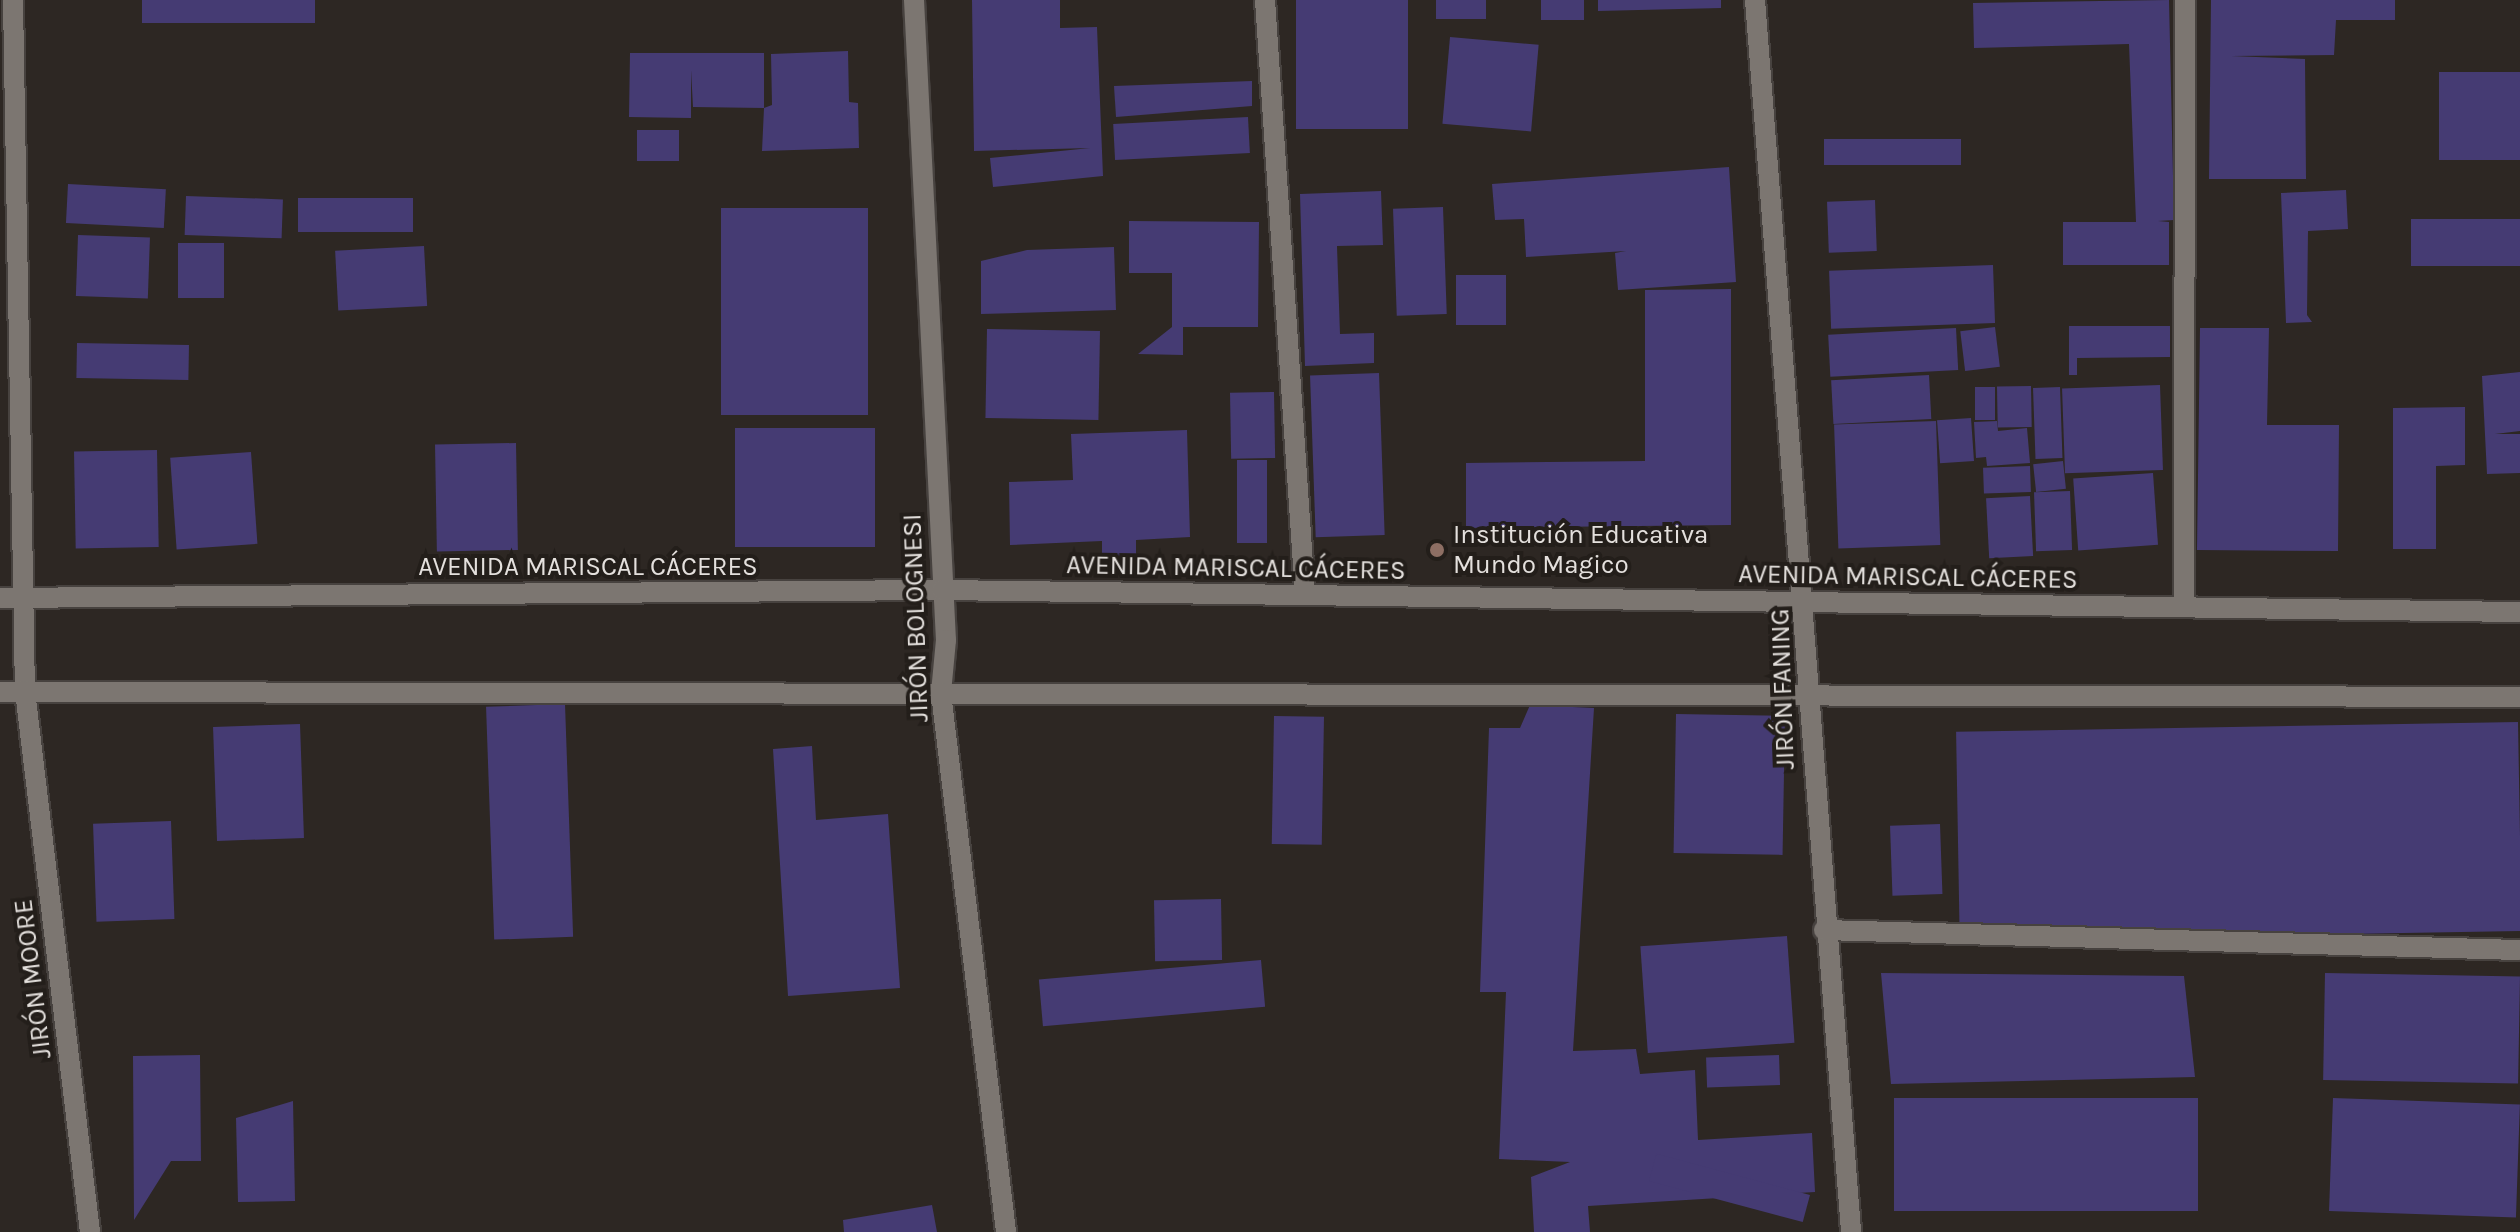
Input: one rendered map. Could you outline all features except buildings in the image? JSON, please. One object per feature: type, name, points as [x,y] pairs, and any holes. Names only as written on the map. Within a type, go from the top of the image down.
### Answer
[{"type":"street","name":"JIRÓN MOORE","points":[[13,0],[25,691],[90,1232]]},
{"type":"street","name":"JIRÓN BOLOGNESI","points":[[914,0],[942,590],[941,693],[1006,1232]]},
{"type":"street","points":[[1265,0],[1305,595]]},
{"type":"street","name":"JIRÓN FANING","points":[[1755,0],[1806,602],[1806,696],[1851,1232]]},
{"type":"street","points":[[2184,607],[2185,0]]},
{"type":"street","name":"AVENIDA MARISCAL CÁCERES","points":[[0,598],[942,590],[2520,612]]},
{"type":"street","points":[[0,692],[2520,697]]},
{"type":"street","points":[[1824,930],[2520,950]]},
{"type":"place","name":"Institución Educativa Mundo Magico","points":[[1437,550]]}]
